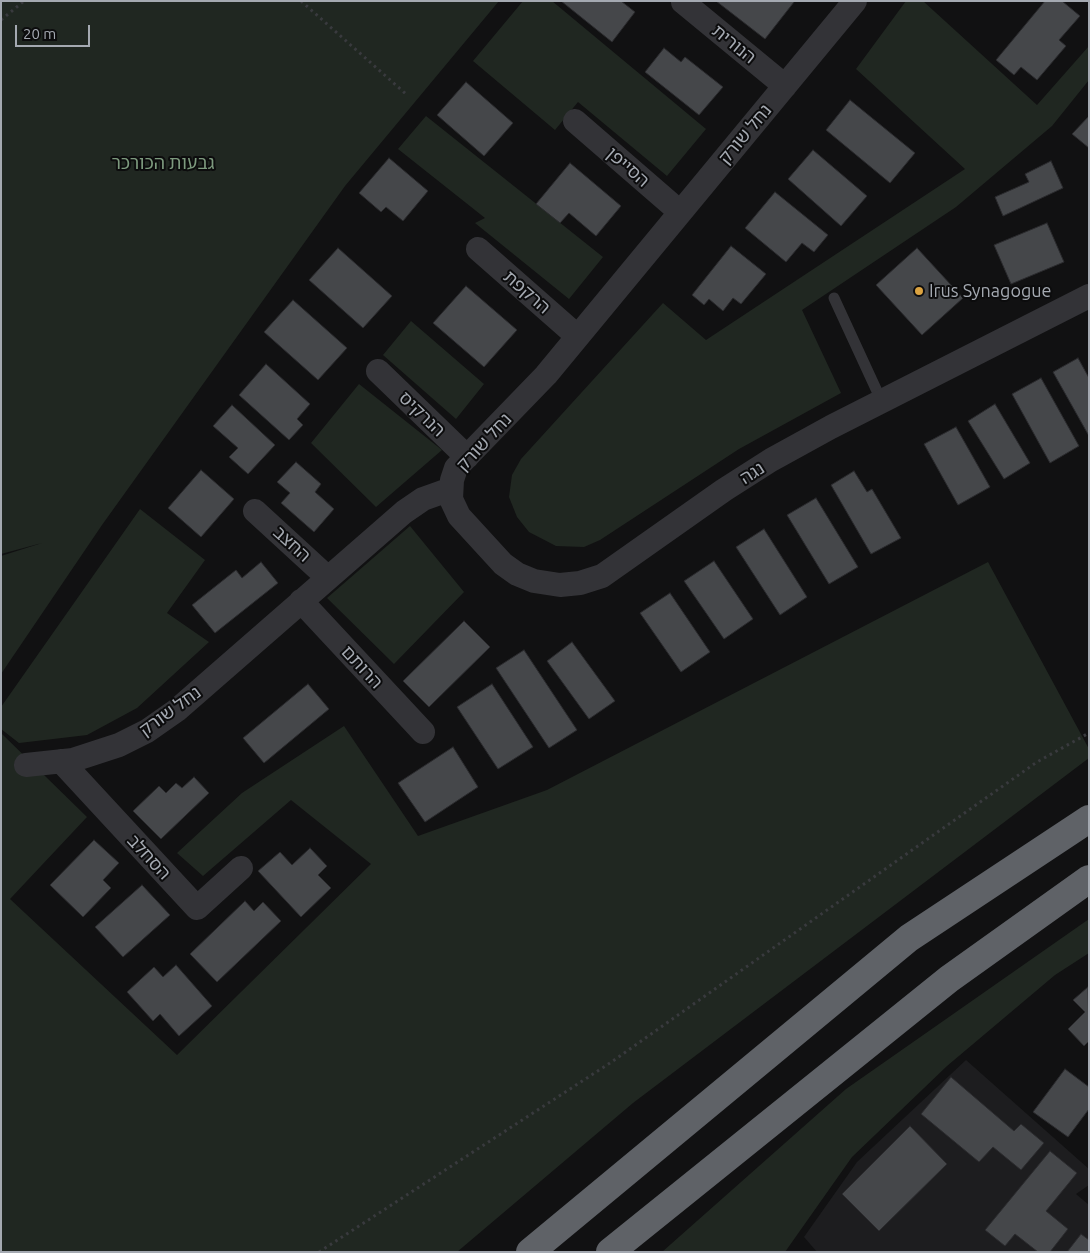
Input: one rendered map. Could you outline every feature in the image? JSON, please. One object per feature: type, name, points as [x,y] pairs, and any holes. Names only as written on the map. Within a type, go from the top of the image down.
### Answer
[{"type":"highway","points":[[530,1252],[909,938],[1089,819]]},
{"type":"highway","points":[[610,1252],[948,979],[1089,880]]},
{"type":"street","name":"נחל שורק","points":[[26,765],[73,760],[119,744],[147,731],[177,710],[404,512],[423,499],[451,490],[456,468],[520,404],[855,1]]},
{"type":"street","name":"הנורית","points":[[683,2],[785,86]]},
{"type":"street","name":"הסייפן","points":[[576,121],[680,212]]},
{"type":"street","name":"הרקפת","points":[[478,249],[577,336]]},
{"type":"street","name":"נגה","points":[[451,490],[451,500],[459,516],[503,564],[517,574],[534,581],[560,585],[580,583],[602,576],[724,490],[771,460],[1089,296]]},
{"type":"street","name":"הנרקיס","points":[[378,371],[467,456]]},
{"type":"street","name":"החצב","points":[[255,511],[328,578]]},
{"type":"street","name":"הרותם","points":[[301,601],[423,732]]},
{"type":"street","name":"הסחלב","points":[[61,761],[197,908],[241,868]]},
{"type":"lane","points":[[834,298],[882,402]]},
{"type":"path","points":[[1,20],[24,1]]},
{"type":"path","points":[[301,1],[406,94]]},
{"type":"path","points":[[320,1252],[610,1063],[1037,762],[1089,734]]},
{"type":"shaded area","points":[[966,1060],[1089,1169],[1089,1185],[1076,1194],[1089,1205],[1089,1252],[817,1252],[804,1237],[857,1162]]},
{"type":"green space","name":"גבעות הכורכר","points":[[1,1],[499,1],[345,186],[102,525],[1,674],[1,556],[42,543],[1,554]]},
{"type":"green space","points":[[523,1],[552,1],[706,129],[667,176],[578,102],[555,130],[473,61]]},
{"type":"green space","points":[[906,1],[923,1],[1037,105],[1089,46],[1089,80],[1052,126],[956,207],[802,310],[841,393],[739,449],[600,540],[584,547],[556,546],[529,532],[517,517],[509,497],[512,475],[521,459],[663,303],[706,340],[965,169],[856,69]]},
{"type":"green space","points":[[426,116],[603,257],[569,299],[475,223],[485,218],[398,149]]},
{"type":"green space","points":[[411,321],[484,384],[456,419],[383,355]]},
{"type":"green space","points":[[359,384],[442,450],[376,507],[311,443]]},
{"type":"green space","points":[[140,509],[205,560],[167,613],[209,642],[137,708],[87,735],[19,743],[1,729],[1,707]]},
{"type":"green space","points":[[410,526],[464,592],[394,664],[327,598]]},
{"type":"green space","points":[[988,562],[1089,749],[1089,758],[633,1103],[457,1252],[1,1252],[1,733],[87,817],[10,899],[177,1055],[371,864],[291,800],[203,876],[177,853],[242,793],[344,726],[418,836],[547,790]]},
{"type":"green space","points":[[1089,919],[1089,953],[1055,975],[947,1066],[852,1157],[785,1252],[662,1252],[846,1089]]},
{"type":"building","points":[[561,1],[621,1],[635,12],[612,42]]},
{"type":"building","points":[[716,1],[793,1],[794,2],[765,39]]},
{"type":"building","points":[[1045,1],[1062,1],[1080,16],[1059,40],[1066,46],[1037,80],[1021,67],[1014,75],[996,60]]},
{"type":"building","points":[[664,48],[681,62],[685,57],[723,87],[699,115],[645,72]]},
{"type":"building","points":[[466,82],[513,123],[484,156],[437,115]]},
{"type":"building","points":[[850,100],[915,153],[890,183],[826,130]]},
{"type":"building","points":[[1089,116],[1089,148],[1072,134]]},
{"type":"building","points":[[813,150],[867,196],[841,226],[788,179]]},
{"type":"building","points":[[389,158],[428,191],[403,221],[386,207],[381,212],[359,193]]},
{"type":"building","points":[[1051,161],[1063,188],[1003,216],[995,197],[1029,182],[1025,174]]},
{"type":"building","points":[[570,163],[621,206],[596,236],[569,213],[560,223],[536,204]]},
{"type":"building","points":[[775,192],[828,235],[814,252],[802,243],[786,262],[745,228]]},
{"type":"building","points":[[1047,223],[1064,262],[1011,284],[994,245]]},
{"type":"building","points":[[731,246],[766,274],[741,304],[733,298],[723,311],[709,299],[704,305],[692,295]]},
{"type":"building","points":[[338,248],[392,296],[363,328],[309,280]]},
{"type":"building","name":"Irus Synagogue","points":[[917,248],[963,298],[922,335],[876,285]]},
{"type":"building","points":[[466,286],[517,330],[484,367],[433,323]]},
{"type":"building","points":[[293,300],[347,348],[318,380],[264,332]]},
{"type":"building","points":[[1078,358],[1089,378],[1089,436],[1053,372]]},
{"type":"building","points":[[266,364],[310,404],[297,419],[303,425],[289,440],[239,395]]},
{"type":"building","points":[[1041,378],[1079,446],[1050,463],[1012,394]]},
{"type":"building","points":[[995,404],[1030,463],[1004,479],[968,421]]},
{"type":"building","points":[[232,405],[275,445],[248,474],[229,457],[238,448],[213,426]]},
{"type":"building","points":[[956,427],[990,487],[958,505],[924,444]]},
{"type":"building","points":[[296,462],[321,484],[315,492],[334,509],[314,532],[281,503],[290,493],[277,482]]},
{"type":"building","points":[[201,470],[234,499],[201,537],[168,508]]},
{"type":"building","points":[[854,471],[867,492],[872,489],[901,538],[871,554],[831,485]]},
{"type":"building","points":[[816,498],[858,567],[829,584],[787,515]]},
{"type":"building","points":[[764,529],[807,597],[780,615],[736,547]]},
{"type":"building","points":[[714,561],[753,619],[724,639],[684,581]]},
{"type":"building","points":[[261,562],[278,583],[215,633],[192,605],[236,570],[242,578]]},
{"type":"building","points":[[670,593],[710,652],[681,672],[640,613]]},
{"type":"building","points":[[464,621],[490,647],[429,707],[403,681]]},
{"type":"building","points":[[572,642],[615,701],[589,719],[547,661]]},
{"type":"building","points":[[524,650],[577,730],[549,748],[496,668]]},
{"type":"building","points":[[308,684],[329,709],[264,763],[243,738]]},
{"type":"building","points":[[492,684],[533,747],[498,769],[457,707]]},
{"type":"building","points":[[453,747],[478,787],[425,822],[398,783]]},
{"type":"building","points":[[194,777],[209,793],[161,839],[133,811],[159,786],[166,793],[176,783],[182,788]]},
{"type":"building","points":[[94,840],[119,863],[103,880],[111,888],[83,917],[50,885]]},
{"type":"building","points":[[310,848],[327,866],[318,875],[331,888],[301,917],[258,871],[280,852],[292,865]]},
{"type":"building","points":[[142,885],[170,915],[123,957],[95,927]]},
{"type":"building","points":[[245,901],[254,911],[263,902],[281,921],[217,982],[190,954]]},
{"type":"building","points":[[176,965],[212,1006],[179,1036],[160,1014],[153,1021],[127,992],[154,967],[163,977]]},
{"type":"building","points":[[1088,987],[1089,1041],[1084,1046],[1068,1029],[1085,1012],[1073,1000]]},
{"type":"building","points":[[1065,1069],[1089,1087],[1089,1109],[1068,1137],[1033,1112]]},
{"type":"building","points":[[951,1077],[1014,1131],[1021,1124],[1044,1143],[1021,1170],[993,1147],[979,1162],[921,1114]]},
{"type":"building","points":[[910,1126],[947,1164],[879,1231],[842,1194]]},
{"type":"building","points":[[1050,1151],[1077,1173],[1046,1211],[1068,1229],[1050,1252],[1038,1252],[1015,1234],[1005,1246],[985,1230]]},
{"type":"building","points":[[1081,1234],[1089,1240],[1089,1252],[1067,1252]]},
{"type":"place","name":"Irus Synagogue","points":[[919,291]]}]
